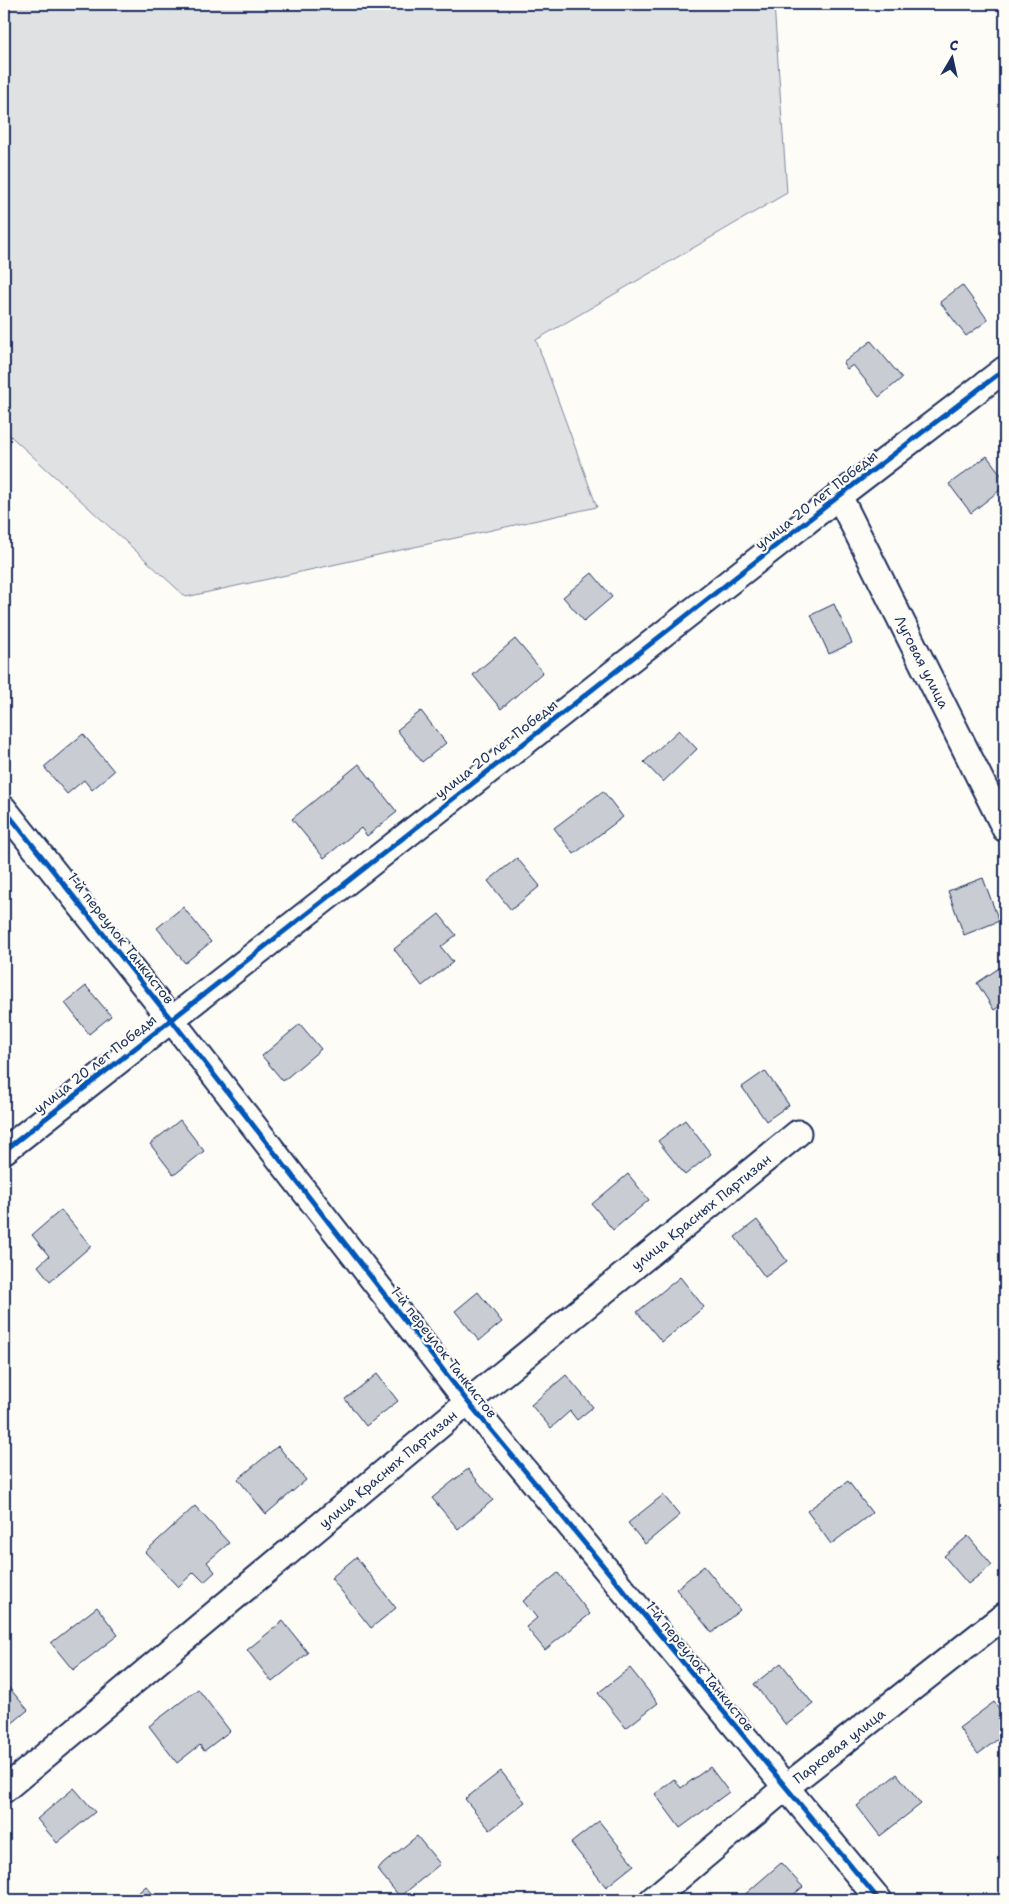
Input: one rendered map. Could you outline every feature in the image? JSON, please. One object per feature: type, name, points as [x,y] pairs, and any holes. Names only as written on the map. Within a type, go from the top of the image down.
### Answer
[{"type":"street","name":"улица 20 лет Победы","points":[[4,1151],[170,1018],[839,496],[1004,373]]},
{"type":"street","name":"Луговая улица","points":[[839,496],[1005,829]]},
{"type":"street","name":"1-й переулок Танкистов","points":[[4,808],[170,1018],[468,1402],[879,1900]]},
{"type":"street","name":"улица Красных Партизан","points":[[4,1790],[468,1402],[798,1133]]},
{"type":"street","name":"Парковая улица","points":[[652,1900],[785,1788],[1005,1616]]},
{"type":"shaded area","points":[[4,4],[774,4],[787,193],[536,340],[597,507],[186,597],[4,430]]},
{"type":"building","points":[[962,285],[988,320],[966,336],[940,302]]},
{"type":"building","points":[[871,341],[902,378],[879,397],[853,365],[847,369],[843,363]]},
{"type":"building","points":[[987,456],[1005,480],[1005,486],[971,513],[949,484]]},
{"type":"building","points":[[592,573],[612,597],[584,621],[563,597]]},
{"type":"building","points":[[834,604],[852,643],[829,654],[811,615]]},
{"type":"building","points":[[515,639],[543,672],[501,709],[473,675]]},
{"type":"building","points":[[421,711],[446,743],[422,762],[397,730]]},
{"type":"building","points":[[679,730],[697,749],[663,782],[644,762]]},
{"type":"building","points":[[83,734],[114,771],[92,790],[84,780],[67,794],[44,767]]},
{"type":"building","points":[[359,764],[397,812],[367,836],[361,828],[324,858],[292,819]]},
{"type":"building","points":[[603,791],[623,817],[574,854],[554,828]]},
{"type":"building","points":[[517,858],[540,886],[511,910],[488,881]]},
{"type":"building","points":[[983,878],[999,921],[964,935],[948,891]]},
{"type":"building","points":[[183,907],[211,942],[185,963],[157,928]]},
{"type":"building","points":[[439,914],[456,935],[441,947],[453,962],[422,986],[394,949]]},
{"type":"building","points":[[1005,964],[1005,1003],[994,1010],[977,983]]},
{"type":"building","points":[[86,986],[111,1016],[89,1034],[65,1003]]},
{"type":"building","points":[[300,1024],[321,1049],[283,1081],[262,1056]]},
{"type":"building","points":[[765,1071],[789,1105],[766,1121],[742,1087]]},
{"type":"building","points":[[180,1120],[204,1151],[174,1175],[150,1144]]},
{"type":"building","points":[[685,1120],[711,1154],[685,1175],[658,1141]]},
{"type":"building","points":[[628,1174],[649,1200],[613,1230],[592,1204]]},
{"type":"building","points":[[61,1210],[91,1246],[50,1281],[38,1266],[49,1256],[32,1235]]},
{"type":"building","points":[[757,1220],[787,1261],[765,1277],[735,1237]]},
{"type":"building","points":[[680,1277],[704,1307],[662,1342],[637,1312]]},
{"type":"building","points":[[478,1292],[502,1322],[479,1341],[455,1311]]},
{"type":"building","points":[[377,1374],[398,1401],[366,1426],[345,1399]]},
{"type":"building","points":[[566,1375],[593,1407],[577,1420],[570,1411],[551,1428],[531,1405]]},
{"type":"building","points":[[278,1446],[306,1480],[266,1514],[238,1479]]},
{"type":"building","points":[[468,1469],[493,1500],[458,1529],[432,1498]]},
{"type":"building","points":[[848,1481],[872,1513],[831,1544],[807,1511]]},
{"type":"building","points":[[663,1495],[680,1515],[645,1544],[628,1523]]},
{"type":"building","points":[[195,1506],[229,1543],[207,1562],[215,1572],[204,1582],[194,1572],[178,1587],[145,1552]]},
{"type":"building","points":[[968,1536],[992,1565],[968,1584],[944,1556]]},
{"type":"building","points":[[356,1557],[396,1608],[371,1628],[331,1578]]},
{"type":"building","points":[[704,1566],[740,1610],[712,1633],[676,1589]]},
{"type":"building","points":[[558,1573],[590,1614],[545,1650],[526,1627],[537,1618],[523,1601]]},
{"type":"building","points":[[97,1607],[118,1635],[73,1670],[51,1643]]},
{"type":"building","points":[[283,1621],[308,1653],[272,1682],[247,1650]]},
{"type":"building","points":[[781,1663],[813,1704],[786,1725],[754,1684]]},
{"type":"building","points":[[630,1668],[658,1703],[626,1728],[598,1693]]},
{"type":"building","points":[[5,1683],[28,1710],[4,1730],[4,1685]]},
{"type":"building","points":[[198,1689],[230,1731],[204,1751],[200,1745],[177,1763],[149,1726]]},
{"type":"building","points":[[994,1702],[1005,1717],[1005,1734],[978,1754],[959,1728]]},
{"type":"building","points":[[710,1767],[729,1792],[680,1828],[655,1794],[674,1779],[681,1788]]},
{"type":"building","points":[[501,1771],[525,1802],[490,1830],[465,1799]]},
{"type":"building","points":[[897,1774],[921,1804],[880,1836],[857,1806]]},
{"type":"building","points":[[74,1788],[95,1812],[57,1843],[37,1819]]},
{"type":"building","points":[[599,1821],[634,1865],[606,1887],[571,1843]]},
{"type":"building","points":[[417,1836],[440,1864],[400,1897],[377,1869]]},
{"type":"building","points":[[781,1863],[803,1887],[787,1900],[745,1900],[742,1897]]},
{"type":"building","points":[[146,1886],[158,1900],[130,1900]]},
{"type":"cycle path","points":[[4,1151],[839,496],[1005,369]]},
{"type":"cycle path","points":[[4,809],[170,1018],[468,1402],[879,1900]]}]
